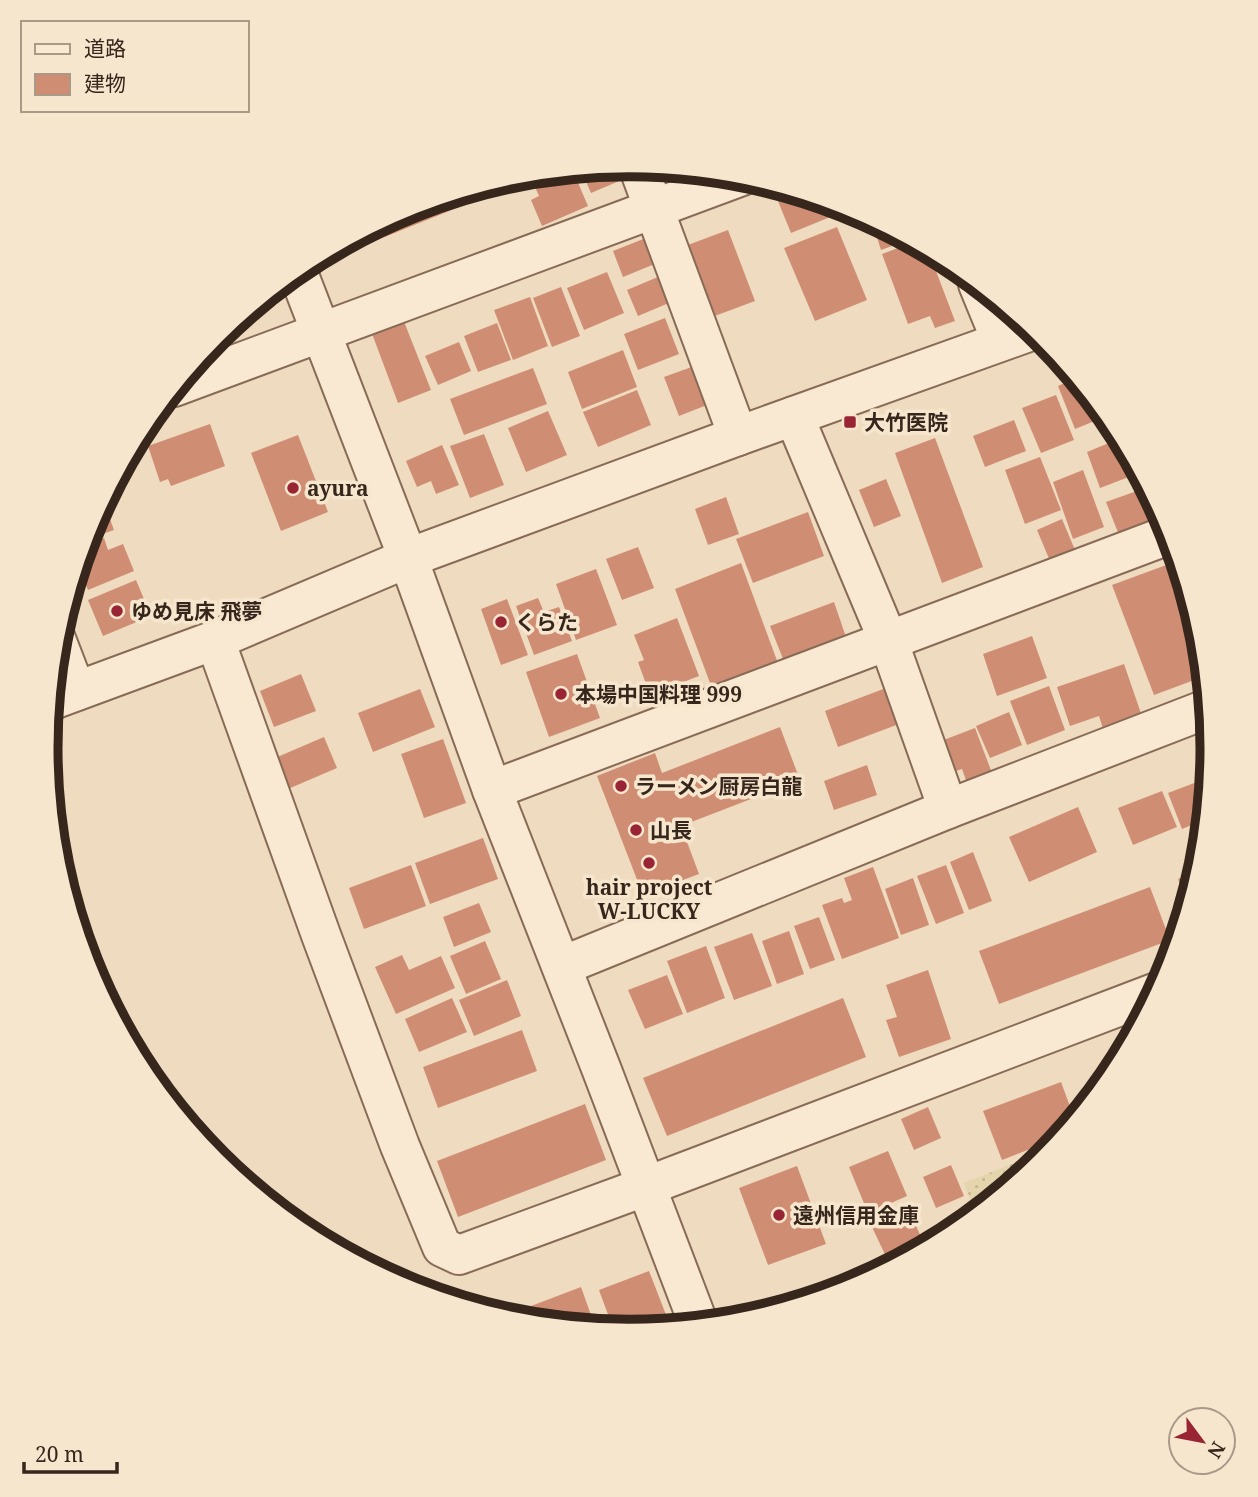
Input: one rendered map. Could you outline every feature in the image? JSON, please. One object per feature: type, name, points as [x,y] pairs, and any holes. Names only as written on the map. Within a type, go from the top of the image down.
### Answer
[{"type":"street","points":[[642,177],[738,436]]},
{"type":"street","points":[[193,380],[719,185]]},
{"type":"street","points":[[301,281],[408,558],[492,790],[696,1316]]},
{"type":"street","points":[[63,696],[215,640],[408,558],[1017,335],[1003,316]]},
{"type":"street","points":[[794,416],[888,640],[948,809]]},
{"type":"street","points":[[492,790],[1160,538]]},
{"type":"street","points":[[215,640],[400,1146],[442,1247],[459,1255],[1143,997]]},
{"type":"street","points":[[562,966],[948,809],[1199,712]]},
{"type":"shaded area","points":[[1027,1158],[972,1205],[964,1183]]},
{"type":"building","points":[[585,179],[624,179],[591,193]]},
{"type":"building","points":[[577,180],[588,206],[542,226],[531,200],[539,196],[534,185]]},
{"type":"building","points":[[488,195],[344,253],[410,221]]},
{"type":"building","points":[[776,197],[834,216],[791,233]]},
{"type":"building","points":[[837,227],[867,300],[815,321],[784,248]]},
{"type":"building","points":[[728,230],[755,301],[712,317],[685,246]]},
{"type":"building","points":[[876,233],[897,244],[881,250]]},
{"type":"building","points":[[651,236],[662,261],[623,277],[613,251]]},
{"type":"building","points":[[902,247],[934,266],[955,321],[935,328],[930,316],[908,324],[882,254]]},
{"type":"building","points":[[607,272],[624,313],[584,330],[567,288]]},
{"type":"building","points":[[665,274],[676,300],[638,316],[627,290]]},
{"type":"building","points":[[561,287],[580,336],[552,347],[533,298]]},
{"type":"building","points":[[530,297],[548,346],[513,360],[494,310]]},
{"type":"building","points":[[665,318],[679,354],[638,370],[624,334]]},
{"type":"building","points":[[403,319],[431,390],[398,403],[371,331]]},
{"type":"building","points":[[497,323],[511,360],[478,372],[464,336]]},
{"type":"building","points":[[459,342],[471,371],[438,385],[425,356]]},
{"type":"building","points":[[623,350],[637,387],[582,409],[568,372]]},
{"type":"building","points":[[697,365],[712,403],[679,416],[664,377]]},
{"type":"building","points":[[533,368],[547,404],[464,435],[450,399]]},
{"type":"building","points":[[1066,382],[1096,420],[1075,429],[1058,386]]},
{"type":"building","points":[[637,390],[651,425],[598,447],[583,412]]},
{"type":"building","points":[[1056,395],[1074,440],[1041,453],[1022,408]]},
{"type":"building","points":[[548,411],[567,455],[526,472],[508,428]]},
{"type":"building","points":[[1014,420],[1026,451],[985,467],[973,436]]},
{"type":"building","points":[[210,424],[225,466],[171,486],[168,479],[160,482],[148,446]]},
{"type":"building","points":[[484,434],[504,485],[470,498],[450,446]]},
{"type":"building","points":[[298,435],[328,512],[281,531],[251,453]]},
{"type":"building","points":[[935,438],[983,567],[942,583],[895,453]]},
{"type":"building","points":[[1111,442],[1131,476],[1100,488],[1087,452]]},
{"type":"building","points":[[442,445],[459,485],[436,494],[431,481],[417,487],[406,461]]},
{"type":"building","points":[[1040,457],[1061,510],[1025,524],[1005,470]]},
{"type":"building","points":[[1083,470],[1104,527],[1073,539],[1053,482]]},
{"type":"building","points":[[886,479],[901,516],[874,527],[859,490]]},
{"type":"building","points":[[1138,491],[1154,523],[1119,535],[1106,502]]},
{"type":"building","points":[[726,497],[739,534],[708,545],[695,509]]},
{"type":"building","points":[[808,512],[824,556],[753,583],[736,539]]},
{"type":"building","points":[[108,514],[114,530],[99,535]]},
{"type":"building","points":[[1062,519],[1075,550],[1050,561],[1037,530]]},
{"type":"building","points":[[104,538],[108,550],[123,544],[134,571],[88,590],[84,579],[97,541]]},
{"type":"building","points":[[638,547],[654,588],[622,600],[606,559]]},
{"type":"building","points":[[741,563],[779,666],[713,691],[675,589]]},
{"type":"building","points":[[1169,564],[1181,601],[1196,680],[1154,695],[1112,585]]},
{"type":"building","points":[[596,569],[617,625],[576,640],[556,584]]},
{"type":"building","points":[[136,580],[151,616],[103,636],[88,600]]},
{"type":"building","points":[[538,598],[544,612],[559,607],[572,641],[534,655],[516,606]]},
{"type":"building","points":[[507,599],[528,655],[501,665],[481,609]]},
{"type":"building","points":[[834,602],[847,640],[785,664],[770,626]]},
{"type":"building","points":[[677,618],[699,676],[650,695],[638,662],[644,660],[634,635]]},
{"type":"building","points":[[1032,636],[1047,678],[997,696],[983,654]]},
{"type":"building","points":[[577,654],[600,718],[549,737],[526,672]]},
{"type":"building","points":[[1124,664],[1144,722],[1105,735],[1099,716],[1070,726],[1057,687]]},
{"type":"building","points":[[301,674],[316,711],[274,727],[260,691]]},
{"type":"building","points":[[1049,686],[1065,730],[1027,745],[1010,701]]},
{"type":"building","points":[[886,688],[899,724],[838,747],[825,711]]},
{"type":"building","points":[[420,689],[435,727],[373,752],[358,713]]},
{"type":"building","points":[[1009,712],[1022,745],[990,758],[976,726]]},
{"type":"building","points":[[780,727],[800,780],[681,826],[699,874],[643,895],[597,776],[655,753],[662,773]]},
{"type":"building","points":[[975,728],[992,773],[967,783],[962,769],[953,772],[941,741]]},
{"type":"building","points":[[324,737],[337,768],[288,789],[275,758]]},
{"type":"building","points":[[443,739],[466,803],[424,818],[401,754]]},
{"type":"building","points":[[867,765],[877,795],[834,810],[824,781]]},
{"type":"building","points":[[1199,781],[1195,824],[1182,829],[1168,793]]},
{"type":"building","points":[[1162,791],[1177,827],[1133,845],[1118,808]]},
{"type":"building","points":[[1078,807],[1097,852],[1029,882],[1009,837]]},
{"type":"building","points":[[483,838],[498,879],[430,904],[415,863]]},
{"type":"building","points":[[973,852],[992,901],[969,910],[950,862]]},
{"type":"building","points":[[411,865],[426,906],[364,929],[349,888]]},
{"type":"building","points":[[946,865],[964,913],[936,924],[917,876]]},
{"type":"building","points":[[873,867],[899,938],[842,959],[822,905],[842,898],[844,903],[852,900],[844,878]]},
{"type":"building","points":[[1185,876],[1182,890],[1178,879]]},
{"type":"building","points":[[913,878],[929,925],[901,935],[885,889]]},
{"type":"building","points":[[1150,887],[1169,936],[1167,941],[999,1004],[979,951]]},
{"type":"building","points":[[479,903],[491,932],[454,947],[443,917]]},
{"type":"building","points":[[819,917],[835,960],[810,969],[794,926]]},
{"type":"building","points":[[789,931],[804,974],[777,984],[762,941]]},
{"type":"building","points":[[752,933],[772,986],[734,1000],[714,947]]},
{"type":"building","points":[[485,941],[501,979],[466,994],[450,956]]},
{"type":"building","points":[[706,946],[725,998],[687,1013],[667,961]]},
{"type":"building","points":[[402,955],[409,970],[441,956],[455,988],[396,1014],[375,967]]},
{"type":"building","points":[[928,970],[951,1039],[899,1057],[886,1020],[897,1017],[886,985]]},
{"type":"building","points":[[667,975],[683,1014],[645,1029],[628,990]]},
{"type":"building","points":[[507,980],[521,1016],[474,1036],[459,1000]]},
{"type":"building","points":[[452,998],[467,1032],[419,1052],[405,1019]]},
{"type":"building","points":[[843,998],[866,1057],[667,1136],[643,1078]]},
{"type":"building","points":[[522,1030],[537,1071],[438,1108],[423,1067]]},
{"type":"building","points":[[1061,1082],[1071,1109],[1039,1146],[1002,1160],[983,1111]]},
{"type":"building","points":[[585,1104],[606,1160],[458,1217],[437,1161]]},
{"type":"building","points":[[928,1107],[941,1138],[914,1150],[901,1119]]},
{"type":"building","points":[[888,1151],[907,1196],[868,1213],[849,1167]]},
{"type":"building","points":[[951,1165],[964,1196],[936,1208],[923,1177]]},
{"type":"building","points":[[797,1166],[826,1244],[768,1265],[739,1188]]},
{"type":"building","points":[[908,1208],[922,1239],[887,1258],[871,1225]]},
{"type":"building","points":[[649,1271],[668,1319],[610,1319],[599,1290]]},
{"type":"building","points":[[581,1287],[592,1319],[554,1315],[522,1310]]},
{"type":"place","name":"大竹医院","points":[[850,422]]},
{"type":"place","name":"ayura","points":[[293,488]]},
{"type":"place","name":"ゆめ見床 飛夢","points":[[117,611]]},
{"type":"place","name":"くらた","points":[[501,622]]},
{"type":"place","name":"本場中国料理 999","points":[[561,694]]},
{"type":"place","name":"ラーメン厨房白龍","points":[[621,786]]},
{"type":"place","name":"山長","points":[[636,830]]},
{"type":"place","name":"hair project W-LUCKY","points":[[649,863]]},
{"type":"place","name":"遠州信用金庫","points":[[779,1215]]}]
